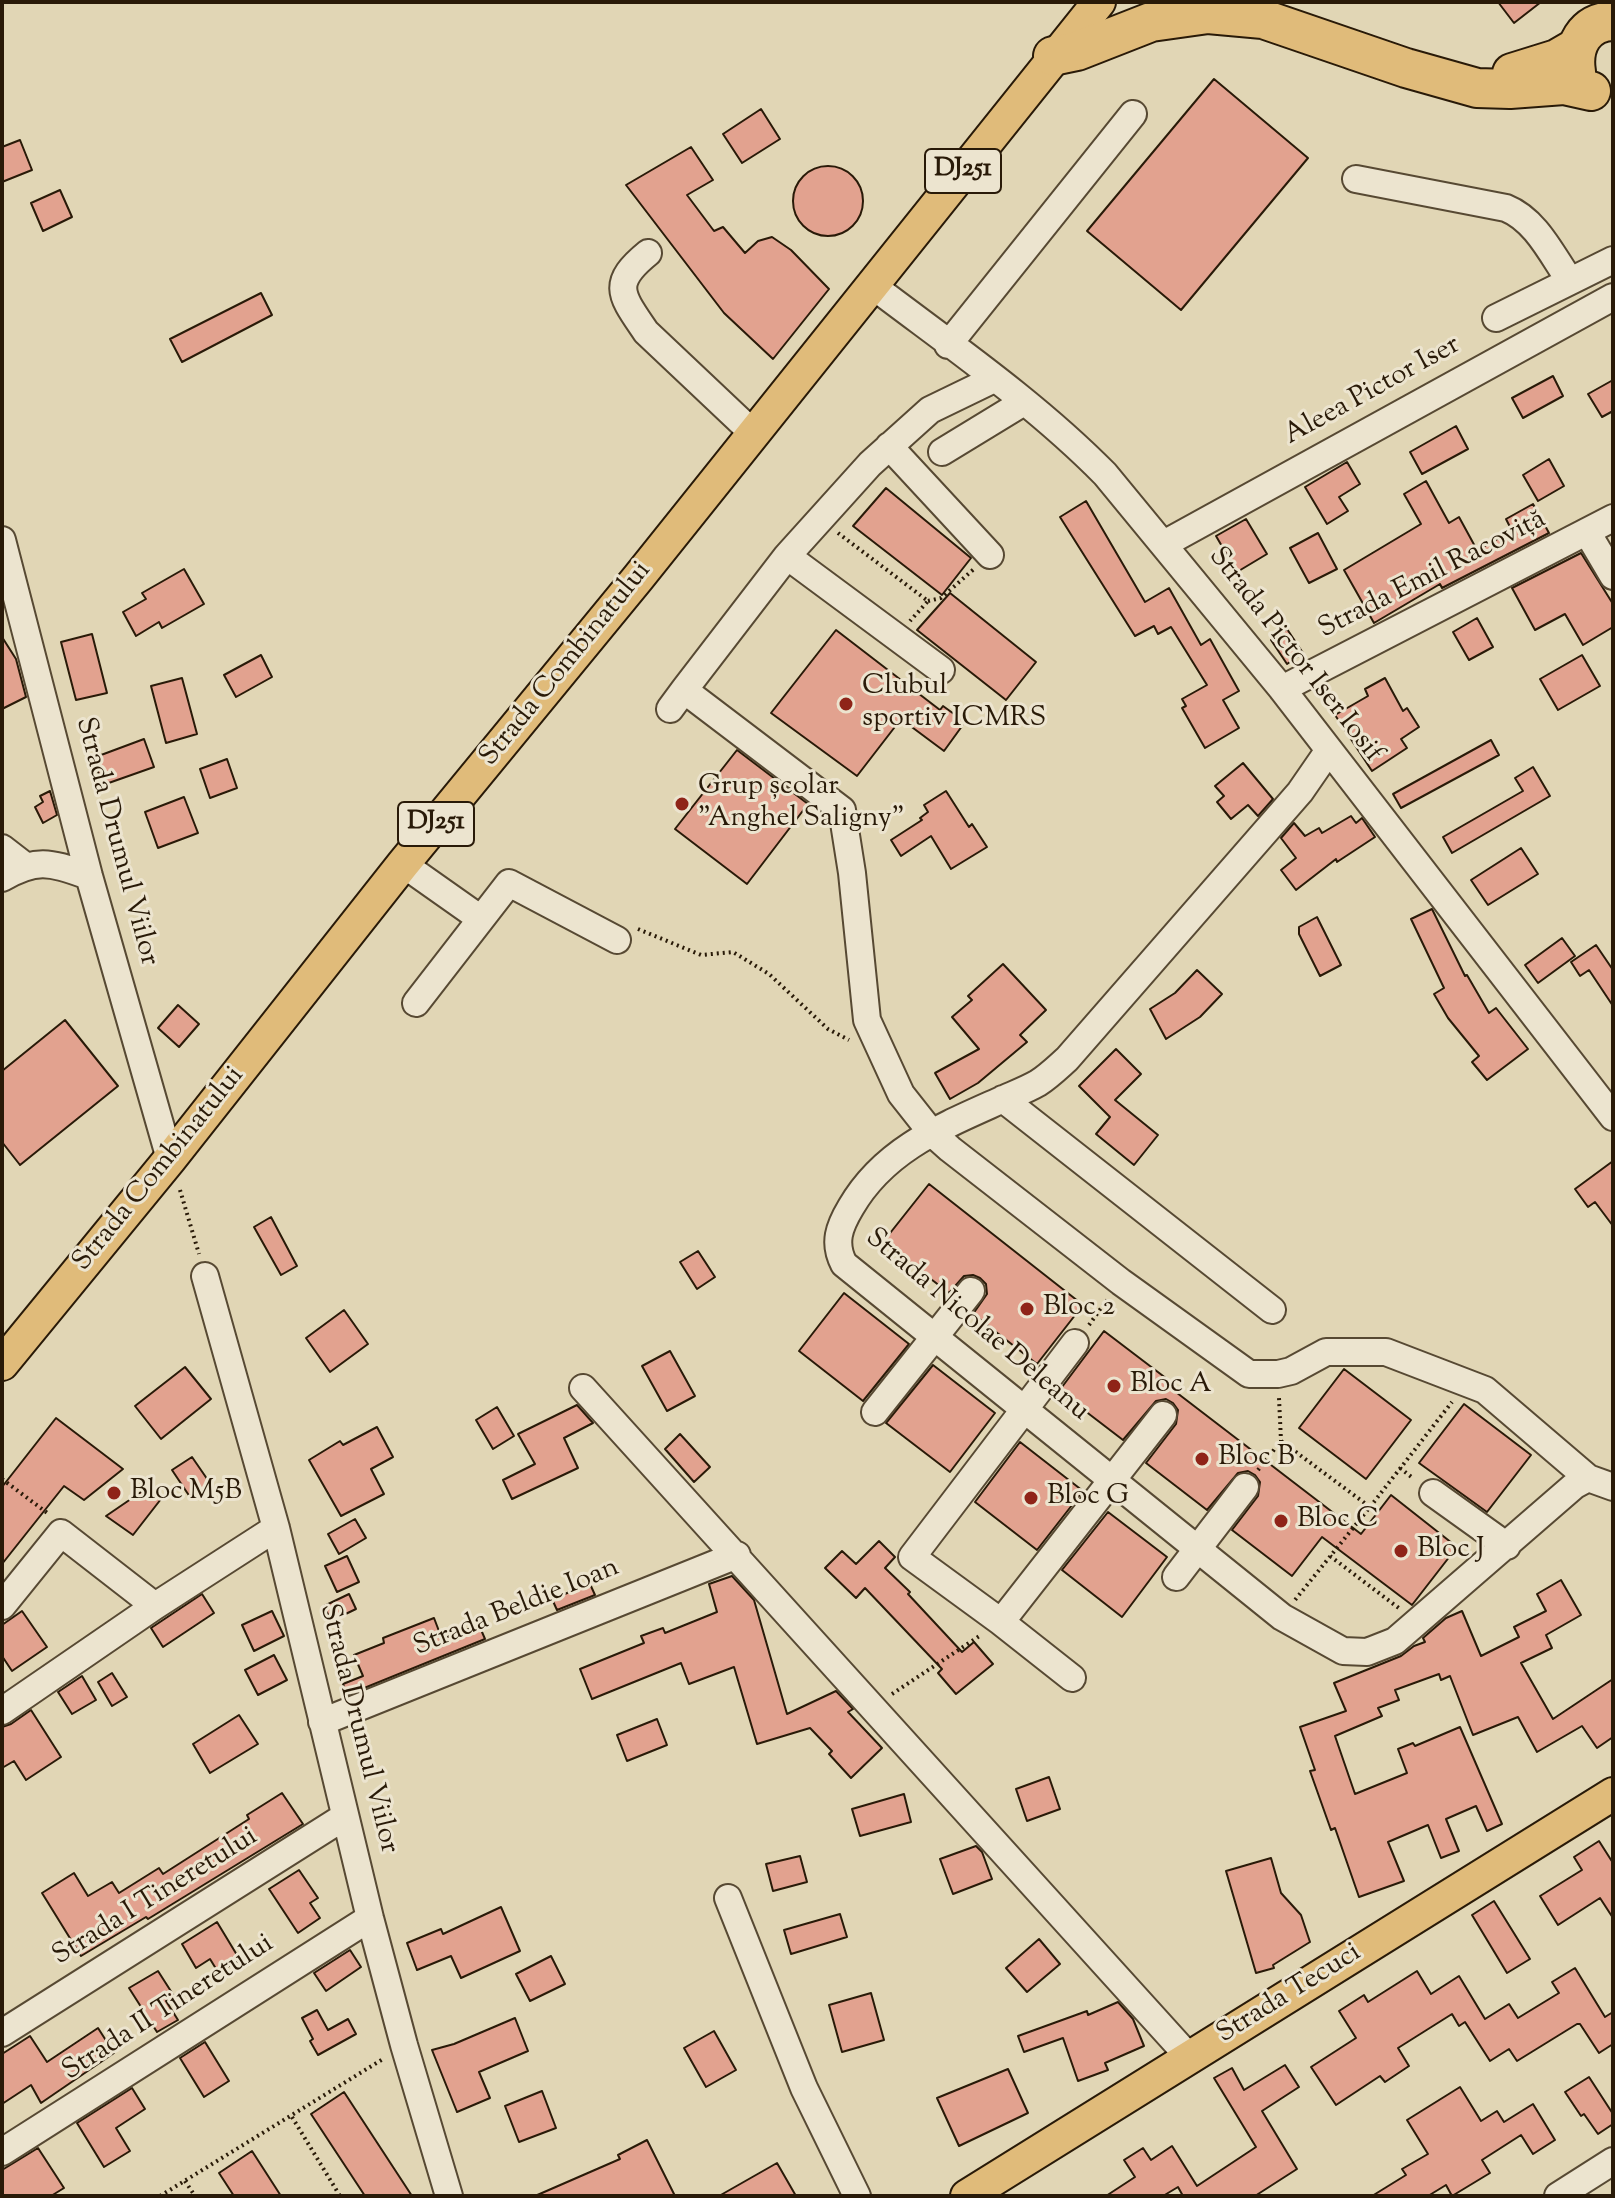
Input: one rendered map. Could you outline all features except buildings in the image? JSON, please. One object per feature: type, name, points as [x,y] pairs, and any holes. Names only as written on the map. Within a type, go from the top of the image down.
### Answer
[{"type":"highway","points":[[1053,56],[1077,51],[1151,22],[1250,8],[1406,68],[1492,90],[1564,85],[1605,97]]},
{"type":"highway","points":[[1457,81],[1520,72],[1557,59],[1591,26]]},
{"type":"highway","points":[[1591,26],[1576,72],[1605,97]]},
{"type":"main road","name":"Strada Combinatului","points":[[2,1364],[1099,2]]},
{"type":"main road","name":"Strada Tecuci","points":[[967,2196],[1613,1794]]},
{"type":"street","points":[[948,345],[1133,114]]},
{"type":"street","points":[[1356,179],[1520,213],[1570,281]]},
{"type":"street","points":[[648,253],[630,268],[623,279],[623,293],[632,312],[646,332],[754,434]]},
{"type":"street","points":[[1496,318],[1613,260]]},
{"type":"street","name":"Strada Pictor Iser Iosif","points":[[873,286],[1079,448],[1164,544],[1282,689],[1613,1117]]},
{"type":"street","name":"Aleea Pictor Iser","points":[[1164,544],[1613,297]]},
{"type":"street","points":[[994,379],[930,410],[889,446],[787,556],[677,700],[842,810],[852,873],[867,1020],[901,1094],[931,1132],[1121,1282],[1249,1374],[1291,1371],[1326,1352],[1386,1352],[1485,1390],[1588,1478],[1613,1487]]},
{"type":"street","points":[[942,452],[1024,402]]},
{"type":"street","points":[[889,446],[990,555]]},
{"type":"street","name":"Strada Emil Racoviță","points":[[1282,689],[1613,518]]},
{"type":"street","points":[[1587,532],[1613,576]]},
{"type":"street","name":"Strada Drumul Viilor","points":[[2,540],[89,876],[170,1159]]},
{"type":"street","points":[[787,556],[941,670]]},
{"type":"street","name":"Strada Nicolae Deleanu","points":[[1329,750],[1300,792],[1067,1059],[1037,1083],[931,1132],[893,1156],[859,1194],[843,1221],[837,1251],[844,1264],[1282,1617],[1343,1651],[1367,1652],[1395,1641],[1575,1485],[1588,1478]]},
{"type":"street","points":[[2,848],[13,872],[59,866],[89,876]]},
{"type":"street","points":[[403,864],[481,919]]},
{"type":"street","points":[[416,1003],[509,883],[623,934]]},
{"type":"street","points":[[1003,1099],[1272,1310]]},
{"type":"street","name":"Strada Drumul Viilor","points":[[205,1276],[276,1528],[370,1918],[449,2196]]},
{"type":"street","points":[[875,1412],[971,1291]]},
{"type":"street","points":[[1072,1678],[912,1557],[1075,1343]]},
{"type":"street","points":[[583,1388],[1190,2058]]},
{"type":"street","points":[[1001,1622],[1163,1415]]},
{"type":"street","points":[[1176,1577],[1245,1487]]},
{"type":"street","points":[[1433,1493],[1507,1546]]},
{"type":"street","points":[[2,1711],[276,1528]]},
{"type":"street","points":[[2,1606],[61,1533],[155,1606]]},
{"type":"street","name":"Strada Beldie Ioan","points":[[322,1722],[737,1555]]},
{"type":"street","name":"Strada I Tineretului","points":[[2,2033],[344,1817]]},
{"type":"street","points":[[728,1898],[804,2088],[857,2196]]},
{"type":"street","name":"Strada II Tineretului","points":[[2,2152],[370,1918]]},
{"type":"street","points":[[1558,2196],[1613,2161]]},
{"type":"path","points":[[820,520],[928,601]]},
{"type":"path","points":[[897,637],[928,601],[941,598],[990,555]]},
{"type":"path","points":[[623,934],[644,930],[701,955],[733,952],[769,974],[828,1029],[884,1057]]},
{"type":"path","points":[[170,1159],[205,1276]]},
{"type":"path","points":[[1075,1343],[1121,1282]]},
{"type":"path","points":[[1245,1487],[1281,1441],[1278,1374]]},
{"type":"path","points":[[1282,1617],[1467,1383]]},
{"type":"path","points":[[1281,1441],[1370,1507]]},
{"type":"path","points":[[2,1479],[58,1522],[61,1533]]},
{"type":"path","points":[[1330,1556],[1418,1622]]},
{"type":"path","points":[[873,1706],[1001,1622]]},
{"type":"path","points":[[160,2196],[404,2045]]},
{"type":"path","points":[[292,2117],[340,2196]]},
{"type":"path","points":[[185,2181],[195,2196]]},
{"type":"place","name":"Clubul sportiv ICMRS","points":[[846,704]]},
{"type":"place","name":"Grup școlar \"Anghel Saligny\"","points":[[682,804]]},
{"type":"place","name":"Bloc 2","points":[[1027,1309]]},
{"type":"place","name":"Bloc A","points":[[1114,1386]]},
{"type":"place","name":"Bloc B","points":[[1202,1459]]},
{"type":"place","name":"Bloc M5B","points":[[114,1493]]},
{"type":"place","name":"Bloc G","points":[[1031,1498]]},
{"type":"place","name":"Bloc C","points":[[1281,1521]]},
{"type":"place","name":"Bloc J","points":[[1401,1551]]}]
